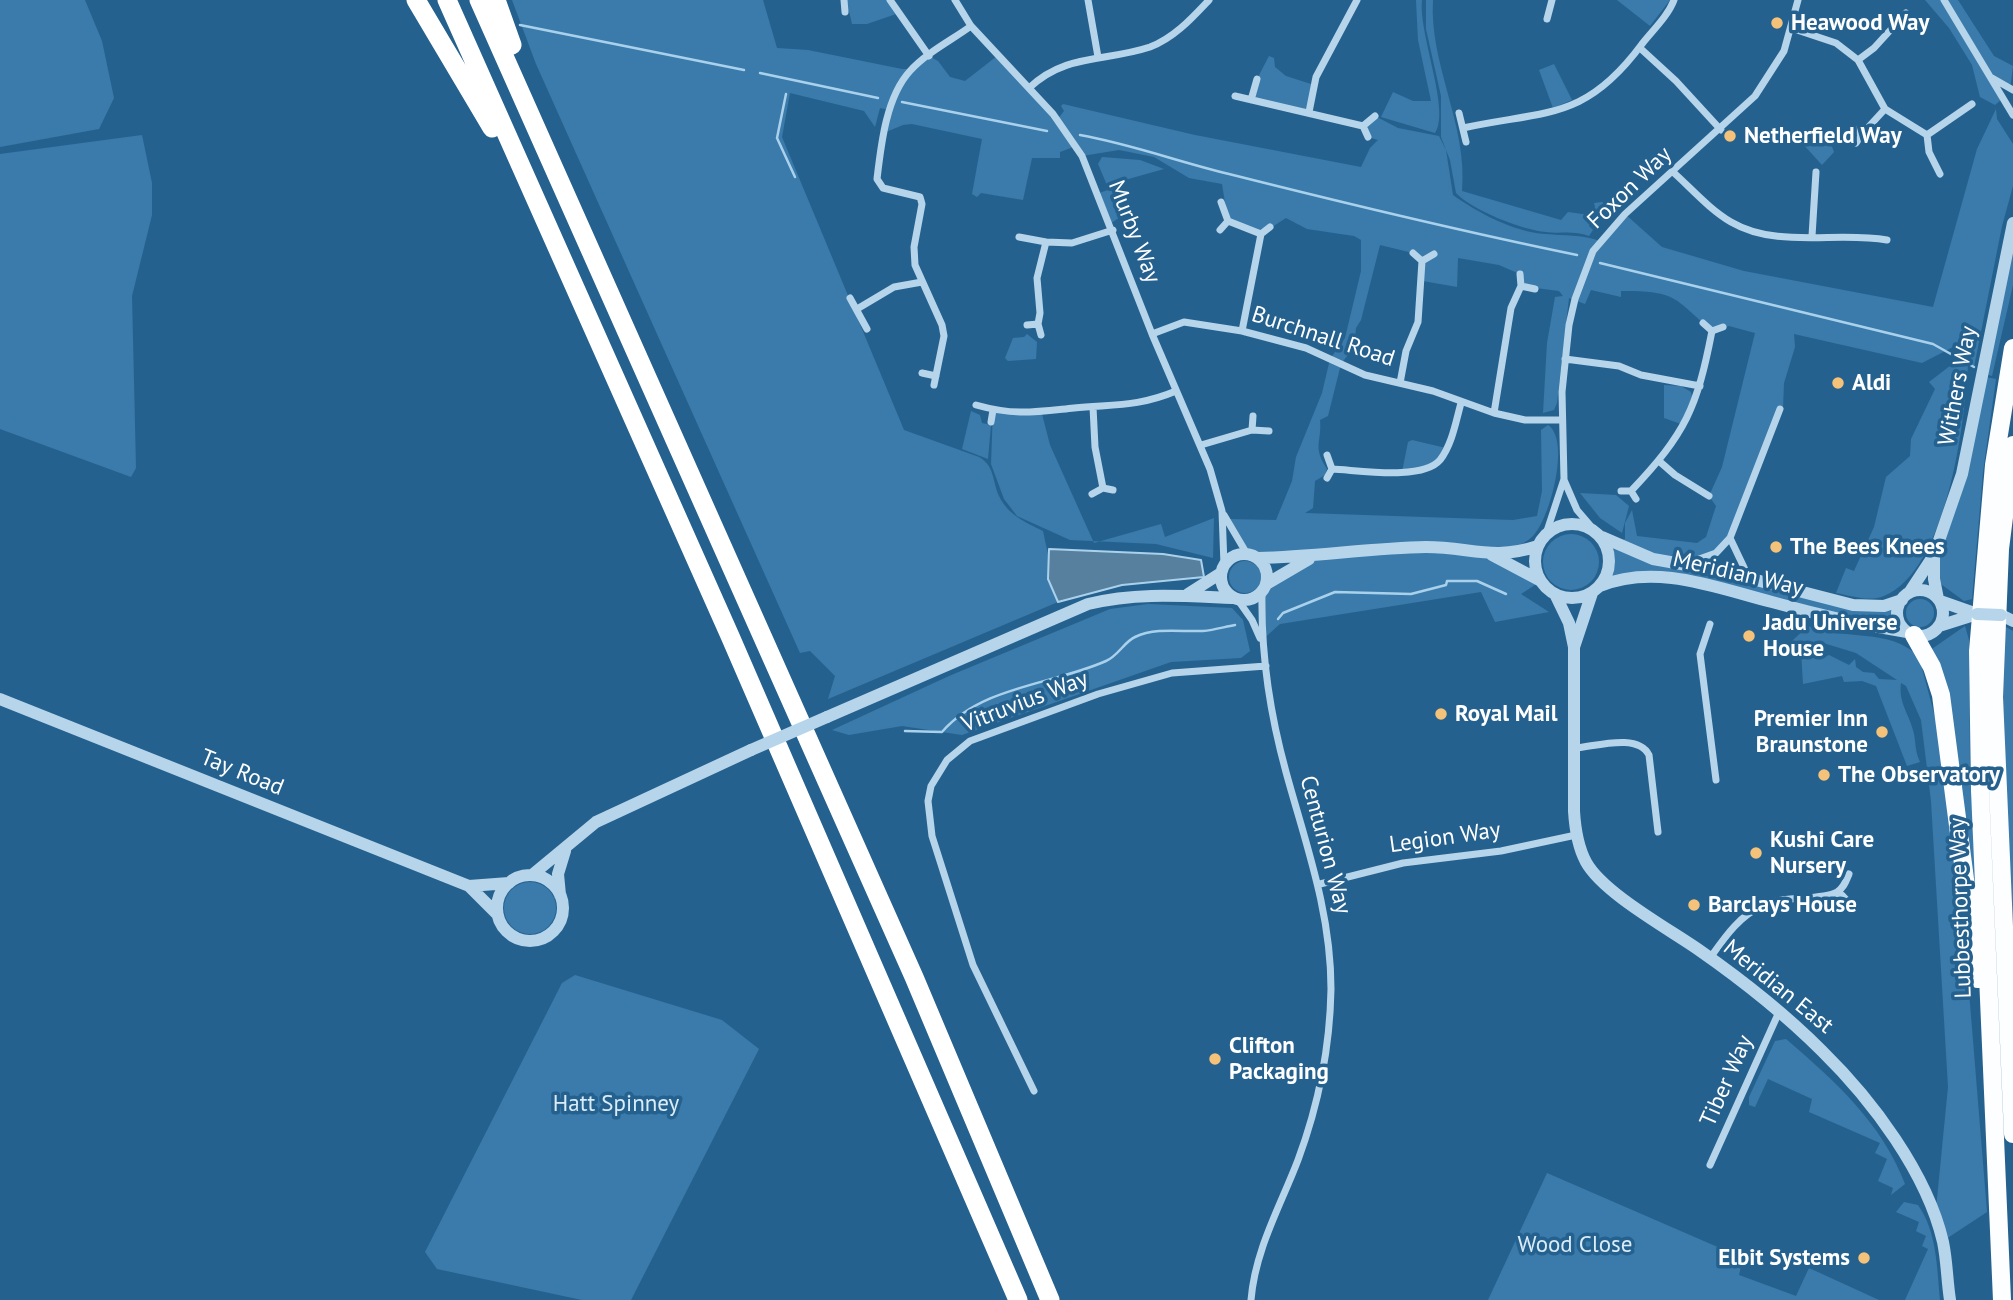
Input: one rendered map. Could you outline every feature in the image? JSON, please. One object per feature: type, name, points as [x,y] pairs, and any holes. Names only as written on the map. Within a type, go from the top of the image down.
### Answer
[{"type":"highway","points":[[416,0],[527,182]]},
{"type":"highway","points":[[447,0],[736,648],[1018,1300]]},
{"type":"highway","points":[[479,0],[914,978],[1050,1300]]},
{"type":"highway","points":[[496,0],[540,139]]},
{"type":"highway","name":"Lubbesthorpe Way","points":[[2013,348],[1994,465],[1978,651],[1980,779],[2004,1119],[2013,1134]]},
{"type":"highway","name":"Lubbesthorpe Way","points":[[2002,1300],[2004,1119],[1994,697],[2000,549],[2013,445]]},
{"type":"highway","points":[[1911,634],[1932,667],[1941,695],[2004,1119]]},
{"type":"highway","points":[[2004,1119],[2013,1071]]},
{"type":"street","points":[[844,0],[845,12]]},
{"type":"street","points":[[890,0],[929,56]]},
{"type":"street","name":"Murby Way","points":[[955,0],[971,26],[1058,120],[1083,156],[1152,334],[1201,444],[1222,511],[1252,556]]},
{"type":"street","points":[[1087,0],[1098,57]]},
{"type":"street","points":[[1028,88],[1054,68],[1149,47],[1165,40],[1209,0]]},
{"type":"street","points":[[1309,112],[1316,77],[1357,0]]},
{"type":"street","points":[[1547,19],[1552,0]]},
{"type":"street","points":[[1463,128],[1540,117],[1575,106],[1605,86],[1640,48],[1674,0]]},
{"type":"street","name":"Foxon Way","points":[[1546,534],[1564,479],[1564,359],[1575,299],[1593,251],[1609,229],[1745,107],[1784,51],[1798,0]]},
{"type":"street","points":[[1944,0],[2013,115]]},
{"type":"street","points":[[1858,60],[1874,48],[1906,13]]},
{"type":"street","points":[[934,385],[944,337],[914,255],[922,204],[920,197],[883,188],[877,179],[895,94],[911,69],[971,26]]},
{"type":"street","points":[[1791,28],[1836,43],[1858,60],[1885,109],[1927,135]]},
{"type":"street","points":[[1640,48],[1676,81],[1721,130]]},
{"type":"street","points":[[1992,78],[2013,90]]},
{"type":"street","points":[[1251,100],[1257,79]]},
{"type":"street","points":[[1235,96],[1363,126]]},
{"type":"street","points":[[1927,135],[1972,104]]},
{"type":"street","points":[[1856,144],[1885,109]]},
{"type":"street","points":[[1459,113],[1466,142]]},
{"type":"street","points":[[1363,126],[1375,116]]},
{"type":"street","points":[[1363,126],[1368,137]]},
{"type":"street","points":[[1853,128],[1862,134]]},
{"type":"street","points":[[1927,135],[1929,152],[1940,174]]},
{"type":"street","points":[[1673,172],[1734,223],[1764,234],[1887,240]]},
{"type":"street","points":[[1812,236],[1816,172]]},
{"type":"street","points":[[1221,202],[1228,221],[1261,234]]},
{"type":"street","points":[[1220,230],[1228,221]]},
{"type":"street","name":"Withers Way","points":[[1906,596],[1934,555],[1962,474],[2013,223]]},
{"type":"street","points":[[1242,331],[1261,234],[1270,227]]},
{"type":"street","points":[[1019,237],[1072,243],[1112,230]]},
{"type":"street","points":[[1041,335],[1038,324],[1040,313],[1037,278],[1046,242]]},
{"type":"street","points":[[1413,253],[1422,261]]},
{"type":"street","points":[[1422,261],[1434,254]]},
{"type":"street","points":[[1401,383],[1406,351],[1420,310],[1422,261]]},
{"type":"street","points":[[1494,413],[1511,308],[1521,286],[1520,274]]},
{"type":"street","points":[[857,309],[894,287],[922,282]]},
{"type":"street","points":[[1521,286],[1535,289]]},
{"type":"street","points":[[850,298],[867,329]]},
{"type":"street","name":"Burchnall Road","points":[[1152,334],[1184,322],[1242,331],[1306,348],[1365,375],[1433,391],[1494,413],[1525,420],[1562,420]]},
{"type":"street","points":[[1703,323],[1712,331]]},
{"type":"street","points":[[1027,325],[1038,324]]},
{"type":"street","points":[[1712,331],[1723,327]]},
{"type":"street","points":[[1621,491],[1632,491],[1659,461],[1688,421],[1700,386],[1712,331]]},
{"type":"street","points":[[1564,359],[1608,364],[1650,377],[1680,380],[1700,386]]},
{"type":"street","points":[[922,373],[936,376]]},
{"type":"street","points":[[976,405],[993,410],[1042,414],[1093,407],[1132,406],[1176,391]]},
{"type":"street","points":[[1332,469],[1402,472],[1431,468],[1441,458],[1451,439],[1461,403]]},
{"type":"street","points":[[1093,407],[1095,447],[1103,488]]},
{"type":"street","points":[[1686,564],[1716,553],[1730,538],[1780,409]]},
{"type":"street","points":[[990,422],[993,410]]},
{"type":"street","points":[[1252,430],[1253,416]]},
{"type":"street","points":[[1201,444],[1252,430],[1269,430]]},
{"type":"street","points":[[1327,454],[1332,469],[1327,478]]},
{"type":"street","points":[[1659,461],[1709,496]]},
{"type":"street","name":"Foxon Way","points":[[1564,479],[1577,510],[1598,534]]},
{"type":"street","points":[[1093,494],[1103,488],[1114,490]]},
{"type":"street","points":[[1632,491],[1636,499]]},
{"type":"street","name":"Murby Way","points":[[1222,511],[1223,569]]},
{"type":"street","points":[[1492,555],[1541,581],[1555,594],[1574,598],[1596,589],[1610,566],[1609,551],[1598,534],[1575,523],[1555,528],[1546,534],[1538,546],[1535,567],[1541,581]]},
{"type":"street","name":"Meridian Way","points":[[1598,534],[1641,555],[1853,605],[1884,606],[1906,596]]},
{"type":"street","points":[[1730,538],[1750,579]]},
{"type":"street","points":[[1188,594],[1223,569],[1230,559],[1252,556],[1312,557],[1427,547],[1492,555],[1516,553],[1538,546]]},
{"type":"street","name":"Withers Way","points":[[1934,555],[1939,600]]},
{"type":"street","points":[[1252,556],[1268,573],[1265,588]]},
{"type":"street","points":[[565,850],[558,874],[563,907],[561,920],[555,931],[535,941],[525,941],[506,932],[497,914],[497,902],[509,883],[532,875],[596,822],[615,811],[1088,604],[1121,596],[1188,594],[1251,601],[1265,588],[1312,557]]},
{"type":"street","points":[[1223,569],[1221,583],[1235,599]]},
{"type":"street","name":"Meridian Way","points":[[1596,589],[1628,577],[1690,581],[1834,618],[1911,634]]},
{"type":"street","name":"Centurion Way","points":[[1261,642],[1265,588]]},
{"type":"street","name":"Meridian East","points":[[1574,647],[1596,589]]},
{"type":"street","points":[[1970,614],[1922,590],[1906,596],[1898,620],[1911,634],[1928,634],[1939,626],[1970,614],[2008,615]]},
{"type":"street","name":"Meridian East","points":[[1555,594],[1569,623],[1574,647],[1574,811],[1576,835],[1586,862],[1598,878],[1710,958],[1779,1013],[1821,1049],[1856,1087],[1895,1138],[1926,1196],[1943,1241],[1950,1300]]},
{"type":"street","name":"Centurion Way","points":[[1235,599],[1252,620],[1261,642],[1286,772],[1320,884],[1331,981],[1324,1065],[1304,1142],[1262,1244],[1251,1300]]},
{"type":"street","points":[[1939,600],[1943,614],[1939,626]]},
{"type":"street","points":[[1710,624],[1700,654],[1716,780]]},
{"type":"street","name":"Vitruvius Way","points":[[1034,1091],[973,965],[938,860],[928,801],[937,771],[956,750],[970,741],[1098,694],[1172,673],[1266,666]]},
{"type":"street","name":"Tay Road","points":[[0,699],[469,886],[497,914]]},
{"type":"street","points":[[1576,748],[1633,743],[1644,746],[1649,755],[1658,832]]},
{"type":"street","name":"Legion Way","points":[[1320,884],[1403,863],[1501,851],[1576,835]]},
{"type":"street","points":[[1834,893],[1843,886],[1849,874]]},
{"type":"street","points":[[532,875],[549,881],[560,895]]},
{"type":"street","name":"Tay Road","points":[[469,886],[509,883]]},
{"type":"street","points":[[1710,958],[1729,931],[1763,905],[1783,899],[1834,893],[1842,895],[1854,908]]},
{"type":"street","name":"Tiber Way","points":[[1710,1166],[1779,1013]]},
{"type":"green space","points":[[0,0],[85,0],[102,41],[114,98],[99,129],[0,147]]},
{"type":"green space","points":[[512,0],[763,0],[777,48],[808,50],[902,69],[911,69],[929,56],[938,61],[950,77],[965,81],[997,56],[1057,120],[1064,111],[1061,106],[1063,104],[1195,135],[1361,167],[1370,148],[1378,140],[1368,137],[1363,126],[1375,116],[1398,128],[1439,136],[1446,150],[1453,195],[1509,226],[1600,241],[1625,214],[1662,247],[1744,271],[1933,307],[1977,149],[1996,109],[1997,119],[2013,144],[2013,186],[2002,226],[1974,367],[1968,364],[1957,456],[1949,492],[1923,557],[1906,581],[1884,596],[1866,598],[1836,593],[1846,568],[1854,571],[1874,527],[1886,477],[1910,456],[1911,439],[1935,389],[1929,382],[1959,359],[1955,346],[1922,363],[1794,334],[1795,347],[1784,383],[1783,408],[1731,539],[1716,553],[1687,564],[1853,605],[1902,600],[1896,621],[1904,628],[1690,581],[1605,580],[1610,558],[1602,537],[1613,544],[1625,539],[1625,523],[1632,510],[1637,536],[1697,543],[1706,537],[1716,506],[1709,496],[1722,467],[1755,333],[1729,326],[1712,331],[1681,303],[1653,292],[1621,291],[1621,297],[1591,290],[1585,304],[1569,298],[1557,403],[1554,410],[1543,413],[1547,343],[1555,297],[1563,296],[1559,291],[1521,286],[1520,274],[1499,265],[1458,258],[1457,287],[1423,281],[1422,260],[1413,253],[1380,245],[1361,320],[1356,328],[1354,347],[1341,364],[1328,416],[1320,420],[1319,449],[1327,469],[1325,475],[1315,481],[1313,508],[1305,513],[1513,520],[1537,516],[1542,491],[1541,430],[1548,425],[1555,433],[1558,462],[1546,514],[1533,536],[1494,555],[1541,581],[1521,594],[1549,612],[1495,622],[1481,592],[1280,624],[1261,641],[1263,597],[1267,589],[1281,575],[1310,558],[1258,558],[1247,554],[1226,519],[1276,520],[1292,481],[1296,457],[1322,393],[1330,359],[1345,338],[1361,271],[1361,240],[1354,236],[1307,229],[1286,218],[1261,234],[1228,221],[1222,184],[1189,178],[1154,157],[1119,150],[1082,156],[1076,146],[1060,152],[1060,158],[1032,158],[1023,200],[981,193],[977,197],[972,194],[982,139],[912,124],[886,132],[890,110],[880,108],[875,127],[864,111],[790,93],[782,137],[904,430],[979,457],[988,465],[999,496],[1007,508],[1043,531],[1058,602],[828,699],[835,676],[810,651],[800,653],[536,64]]},
{"type":"green space","points":[[844,0],[890,0],[899,13],[867,24],[852,24],[849,11],[845,12]]},
{"type":"green space","points":[[1416,0],[1422,0],[1425,32],[1437,90],[1439,122],[1435,133],[1381,117],[1393,92],[1413,101],[1431,101],[1418,40]]},
{"type":"green space","points":[[1426,0],[1433,0],[1437,48],[1459,142],[1462,191],[1561,220],[1568,212],[1589,215],[1595,207],[1594,203],[1602,202],[1615,208],[1605,219],[1600,216],[1592,219],[1589,226],[1593,230],[1589,236],[1524,227],[1473,206],[1456,193],[1450,160],[1441,137],[1441,96],[1426,29]]},
{"type":"green space","points":[[1617,0],[1670,0],[1650,26]]},
{"type":"green space","points":[[1925,0],[1958,0],[1994,56],[2013,66],[2010,89],[1993,78],[2003,98],[1995,105],[1980,97],[1972,65],[1949,28]]},
{"type":"green space","points":[[1269,56],[1274,58],[1275,67],[1286,76],[1314,85],[1309,112],[1251,100],[1257,79]]},
{"type":"green space","points":[[1554,64],[1572,100],[1553,108],[1539,70]]},
{"type":"green space","points":[[1811,128],[1829,139],[1834,152],[1822,165],[1802,143]]},
{"type":"green space","points":[[142,135],[152,183],[152,215],[132,296],[136,468],[131,477],[0,429],[0,154]]},
{"type":"green space","points":[[1102,157],[1140,160],[1164,169],[1107,185],[1098,164]]},
{"type":"green space","points":[[1114,188],[1123,215],[1110,224],[1099,193]]},
{"type":"green space","points":[[2013,235],[2013,285],[1992,376],[1985,374]]},
{"type":"green space","points":[[1027,334],[1037,342],[1036,359],[1008,361],[1005,358],[1013,338]]},
{"type":"green space","points":[[1981,376],[1996,379],[1983,472],[1972,599],[1964,601],[1934,579]]},
{"type":"green space","points":[[1664,385],[1681,386],[1691,392],[1692,397],[1681,424],[1664,418]]},
{"type":"green space","points":[[993,410],[1042,414],[1050,445],[1093,541],[1070,540],[1017,516],[1004,499],[991,464]]},
{"type":"green space","points":[[971,411],[980,415],[982,423],[991,425],[988,459],[962,449]]},
{"type":"green space","points":[[1412,440],[1446,448],[1437,463],[1402,472],[1408,442]]},
{"type":"green space","points":[[1580,493],[1616,495],[1629,506],[1622,533],[1600,518]]},
{"type":"green space","points":[[1214,518],[1213,558],[1156,544],[1100,541],[1161,524],[1165,537]]},
{"type":"green space","points":[[1571,534],[1582,536],[1591,542],[1597,551],[1597,573],[1591,582],[1582,588],[1571,590],[1560,588],[1551,582],[1545,573],[1543,562],[1545,551],[1551,542],[1560,536]]},
{"type":"green space","points":[[1245,561],[1256,566],[1261,577],[1256,588],[1245,593],[1234,588],[1229,577],[1234,566]]},
{"type":"green space","points":[[1920,599],[1930,603],[1934,613],[1930,623],[1920,627],[1910,623],[1906,613],[1910,603]]},
{"type":"green space","points":[[1148,604],[1232,608],[1243,620],[1250,651],[1241,658],[1171,662],[962,735],[902,726],[849,735],[832,730],[949,676],[1110,609]]},
{"type":"green space","points":[[1808,626],[1836,633],[1880,638],[1907,648],[1919,657],[1936,721],[1962,906],[1987,1212],[1943,1241],[1935,1219],[1948,1087],[1931,801],[1921,720],[1906,686],[1901,683],[1901,697],[1912,727],[1920,762],[1907,766],[1876,686],[1862,681],[1844,682],[1842,676],[1803,684],[1801,650],[1792,641]],"holes":[[[1820,642],[1856,653],[1897,680],[1879,679],[1874,673],[1863,672],[1856,667],[1855,659],[1849,665],[1829,655],[1820,659],[1812,651]]]},
{"type":"green space","points":[[1965,626],[1969,640],[1970,771],[1977,903],[1926,653]]},
{"type":"green space","points":[[2006,627],[2013,631],[2013,938],[1994,640]]},
{"type":"green space","points":[[530,882],[540,884],[548,890],[554,898],[554,918],[548,926],[540,932],[530,934],[520,932],[512,926],[506,918],[504,908],[506,898],[512,890],[520,884]]},
{"type":"green space","name":"Hatt Spinney","points":[[575,975],[722,1020],[759,1049],[631,1300],[582,1300],[437,1269],[425,1252],[562,983]]},
{"type":"green space","points":[[1786,1039],[1839,1087],[1883,1141],[1905,1184],[1891,1195],[1893,1188],[1878,1181],[1887,1159],[1875,1153],[1880,1143],[1809,1112],[1812,1099],[1768,1079],[1755,1107],[1749,1105],[1749,1097],[1775,1041]]},
{"type":"green space","name":"Wood Close","points":[[1547,1173],[1743,1258],[1739,1275],[1796,1296],[1809,1268],[1879,1300],[1488,1300]]},
{"type":"green space","points":[[1904,1202],[1918,1205],[1929,1227],[1935,1251],[1940,1300],[1905,1300],[1928,1249],[1922,1246],[1926,1236],[1916,1231],[1919,1222],[1896,1212]]},
{"type":"shaded area","points":[[1049,549],[1163,554],[1201,560],[1204,577],[1122,585],[1058,602],[1048,579]]},
{"type":"waterway","points":[[520,25],[744,70]]},
{"type":"waterway","points":[[760,73],[878,98]]},
{"type":"waterway","points":[[786,94],[777,138],[795,177]]},
{"type":"waterway","points":[[902,102],[1047,131]]},
{"type":"waterway","points":[[1080,135],[1359,206],[1577,255]]},
{"type":"waterway","points":[[1600,263],[1933,344],[1974,367]]},
{"type":"waterway","points":[[1278,619],[1283,613],[1335,592],[1411,594],[1446,585],[1447,581],[1477,581],[1506,594]]},
{"type":"waterway","points":[[905,731],[942,732],[958,717],[977,705],[1019,688],[1106,661],[1131,639],[1143,634],[1160,631],[1203,631],[1235,625]]},
{"type":"place","name":"Heawood Way","points":[[1777,23]]},
{"type":"place","name":"Netherfield Way","points":[[1730,136]]},
{"type":"place","name":"Aldi","points":[[1838,383]]},
{"type":"place","name":"The Bees Knees","points":[[1776,547]]},
{"type":"place","name":"Jadu Universe House","points":[[1749,636]]},
{"type":"place","name":"Royal Mail","points":[[1441,714]]},
{"type":"place","name":"Premier Inn Braunstone","points":[[1882,732]]},
{"type":"place","name":"The Observatory","points":[[1824,775]]},
{"type":"place","name":"Kushi Care Nursery","points":[[1756,853]]},
{"type":"place","name":"Barclays House","points":[[1694,905]]},
{"type":"place","name":"Clifton Packaging","points":[[1215,1059]]},
{"type":"place","name":"Elbit Systems","points":[[1864,1258]]}]
